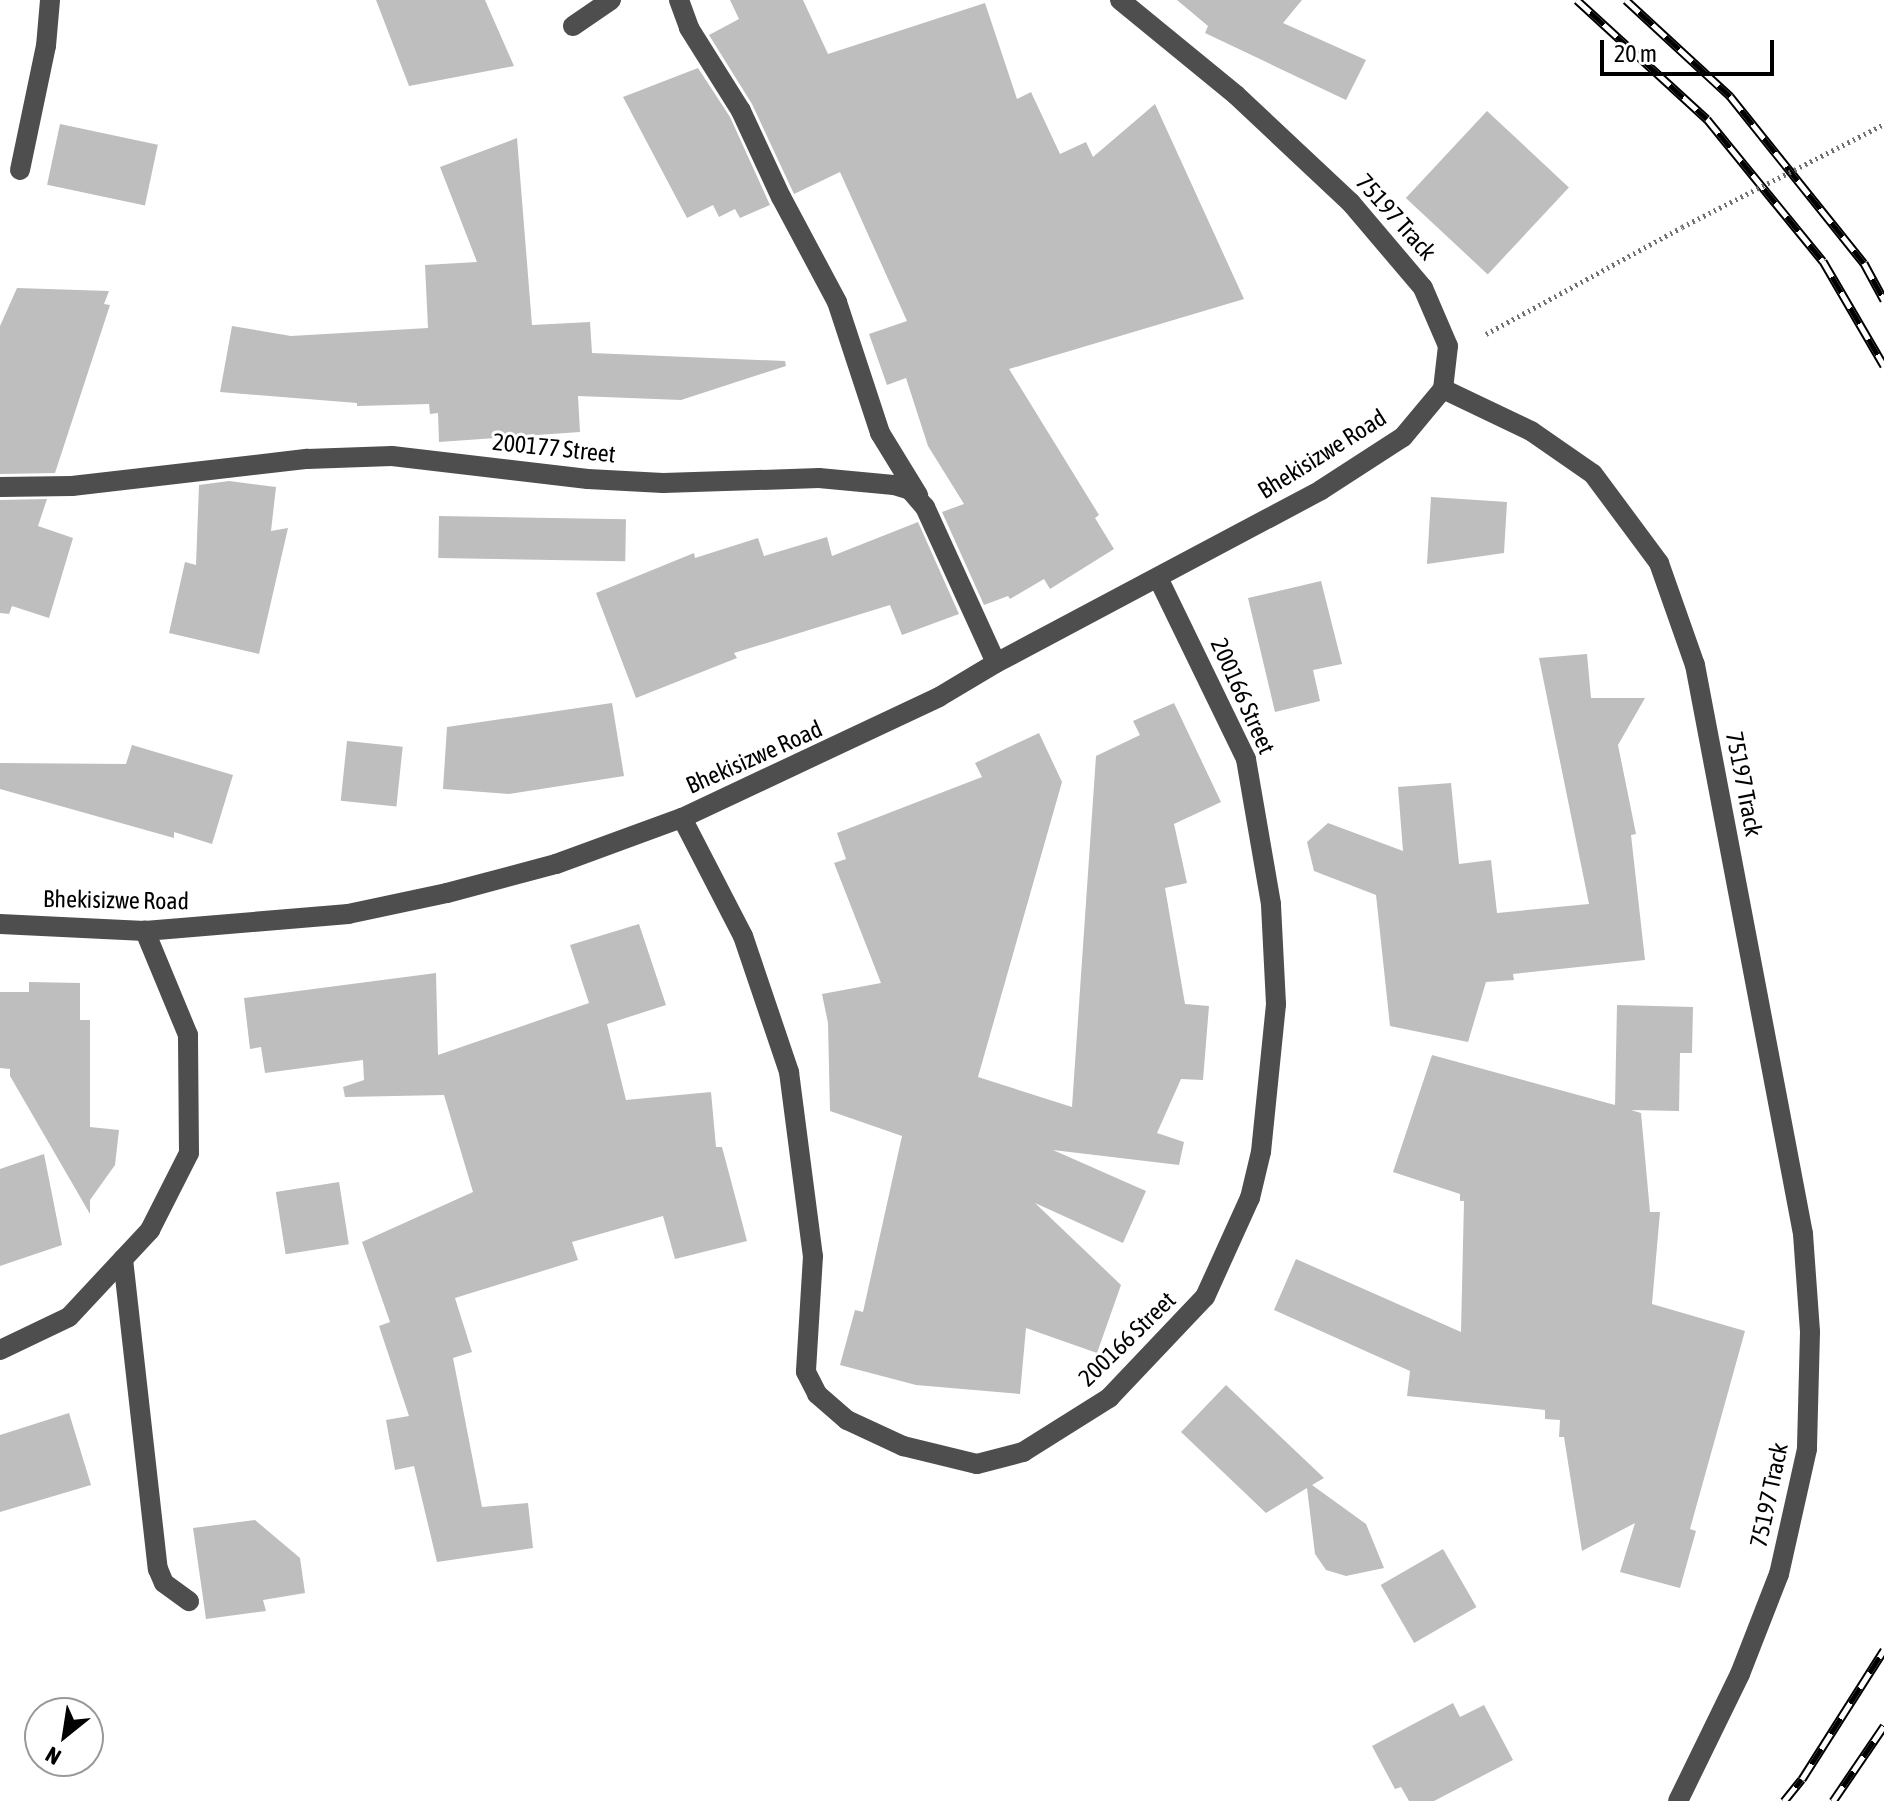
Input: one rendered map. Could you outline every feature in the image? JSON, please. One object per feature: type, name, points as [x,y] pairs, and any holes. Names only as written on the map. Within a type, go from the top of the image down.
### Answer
[{"type":"street","points":[[20,170],[46,46],[50,0]]},
{"type":"street","points":[[573,26],[611,0]]},
{"type":"street","points":[[679,0],[689,28],[741,111],[781,197],[837,302],[880,433],[925,507],[996,663]]},
{"type":"street","name":"75197 Track","points":[[1120,0],[1236,95],[1351,203],[1423,288],[1448,346],[1443,389],[1531,431],[1593,474],[1659,563],[1695,665],[1803,1234],[1810,1332],[1807,1449],[1779,1574],[1740,1674],[1678,1801]]},
{"type":"street","name":"Bhekisizwe Road","points":[[0,924],[145,931],[348,914],[556,864],[682,818],[856,739],[939,697],[996,663],[1321,490],[1403,437],[1443,389]]},
{"type":"street","name":"200177 Street","points":[[0,487],[72,486],[307,459],[392,456],[633,482],[819,478],[894,485],[910,490],[925,507]]},
{"type":"street","name":"200166 Street","points":[[682,818],[743,936],[789,1072],[813,1256],[806,1372],[817,1394],[847,1420],[903,1446],[977,1464],[1023,1452],[1109,1398],[1205,1297],[1250,1198],[1261,1152],[1276,1004],[1271,904],[1246,759],[1158,578]]},
{"type":"street","points":[[0,1350],[69,1317],[150,1230],[189,1153],[188,1035],[145,931]]},
{"type":"street","points":[[123,1259],[158,1569],[164,1583],[189,1601]]},
{"type":"path","points":[[1447,356],[1682,227],[1884,124]]},
{"type":"building","points":[[376,0],[485,0],[514,66],[409,86]]},
{"type":"building","points":[[730,0],[803,0],[828,54],[985,3],[1017,99],[1031,92],[1060,154],[1086,142],[1093,157],[1155,104],[1244,299],[1009,369],[1099,515],[1095,518],[1114,549],[1050,589],[1044,579],[1010,599],[1008,596],[984,605],[942,512],[964,504],[928,446],[906,378],[887,385],[869,334],[907,321],[840,172],[794,194],[752,104],[709,35],[739,19]]},
{"type":"building","points":[[1177,0],[1302,0],[1283,23],[1366,60],[1346,100],[1205,33],[1208,26]]},
{"type":"building","points":[[698,68],[730,117],[770,205],[740,218],[735,209],[719,217],[713,205],[687,218],[623,97]]},
{"type":"building","points":[[1487,111],[1569,187],[1488,274],[1406,198]]},
{"type":"building","points":[[60,124],[158,145],[145,205],[47,185]]},
{"type":"building","points":[[517,138],[532,325],[590,322],[592,353],[785,361],[786,366],[681,400],[578,396],[580,432],[439,442],[438,413],[430,414],[429,404],[357,406],[357,403],[220,392],[232,326],[291,336],[428,328],[425,265],[477,262],[440,167]]},
{"type":"building","points":[[17,288],[109,291],[104,304],[110,305],[55,473],[0,474],[0,326]]},
{"type":"building","points":[[229,481],[276,487],[271,531],[288,528],[259,654],[169,633],[185,562],[196,565],[199,485]]},
{"type":"building","points":[[1431,497],[1507,502],[1504,553],[1427,564]]},
{"type":"building","points":[[47,499],[38,526],[73,538],[49,618],[12,606],[9,614],[0,613],[0,500]]},
{"type":"building","points":[[439,516],[626,519],[625,561],[438,558]]},
{"type":"building","points":[[918,522],[959,614],[902,635],[890,605],[734,653],[737,658],[636,698],[596,593],[694,553],[695,558],[758,538],[764,556],[827,537],[832,556]]},
{"type":"building","points":[[1321,581],[1342,664],[1313,670],[1320,701],[1275,712],[1248,598]]},
{"type":"building","points":[[1587,654],[1591,698],[1645,698],[1618,745],[1636,834],[1631,835],[1645,960],[1513,974],[1514,980],[1486,982],[1468,1042],[1390,1026],[1376,895],[1314,871],[1307,842],[1328,823],[1403,851],[1398,787],[1451,783],[1459,864],[1491,860],[1497,913],[1589,904],[1539,658]]},
{"type":"building","points":[[612,703],[624,776],[509,794],[443,789],[447,727]]},
{"type":"building","points":[[1174,703],[1221,802],[1174,824],[1187,883],[1165,888],[1185,1004],[1209,1006],[1203,1080],[1181,1079],[1157,1133],[1184,1142],[1179,1165],[1053,1150],[1146,1191],[1123,1243],[1035,1203],[1121,1285],[1097,1353],[1026,1328],[1020,1394],[916,1385],[840,1365],[855,1310],[863,1312],[902,1136],[830,1111],[828,1023],[822,994],[881,983],[834,863],[846,859],[837,833],[982,777],[975,763],[1039,733],[1062,782],[978,1077],[1072,1107],[1096,756],[1140,735],[1133,721]]},
{"type":"building","points":[[347,741],[403,747],[396,807],[341,801]]},
{"type":"building","points":[[132,745],[233,775],[212,844],[174,832],[174,838],[0,789],[0,763],[126,764]]},
{"type":"building","points":[[639,924],[666,1005],[607,1024],[626,1100],[711,1092],[716,1147],[722,1147],[747,1241],[675,1259],[663,1216],[572,1242],[578,1260],[455,1298],[472,1352],[453,1358],[482,1507],[528,1503],[533,1548],[437,1562],[414,1466],[395,1470],[386,1420],[409,1416],[379,1326],[390,1322],[362,1242],[473,1192],[444,1095],[345,1097],[343,1087],[364,1080],[363,1060],[265,1073],[261,1047],[250,1049],[244,998],[436,973],[438,1055],[589,1003],[570,945]]},
{"type":"building","points":[[29,982],[80,983],[80,1020],[90,1020],[90,1127],[119,1130],[115,1165],[90,1200],[90,1214],[10,1076],[10,1069],[0,1068],[0,992],[29,992]]},
{"type":"building","points":[[1617,1005],[1693,1007],[1692,1053],[1680,1053],[1679,1111],[1631,1110],[1641,1113],[1650,1212],[1660,1212],[1652,1304],[1745,1331],[1690,1529],[1696,1531],[1680,1588],[1620,1572],[1635,1523],[1582,1551],[1564,1437],[1559,1437],[1560,1420],[1545,1419],[1545,1410],[1407,1396],[1410,1371],[1274,1310],[1296,1259],[1461,1332],[1464,1201],[1460,1201],[1460,1194],[1393,1172],[1432,1055],[1615,1105]]},
{"type":"building","points":[[44,1154],[62,1245],[0,1266],[0,1169]]},
{"type":"building","points":[[339,1182],[349,1244],[286,1254],[276,1192]]},
{"type":"building","points":[[1226,1385],[1324,1478],[1312,1485],[1366,1524],[1384,1568],[1346,1576],[1326,1570],[1315,1554],[1307,1488],[1266,1513],[1181,1432]]},
{"type":"building","points":[[69,1413],[91,1485],[0,1512],[0,1435]]},
{"type":"building","points":[[255,1520],[300,1558],[305,1593],[263,1600],[266,1611],[206,1619],[193,1528]]},
{"type":"building","points":[[1443,1549],[1476,1607],[1414,1643],[1381,1585]]},
{"type":"building","points":[[1453,1703],[1460,1717],[1484,1705],[1513,1760],[1434,1801],[1409,1801],[1401,1787],[1395,1789],[1372,1746]]},
{"type":"railway","points":[[1577,0],[1707,119],[1823,261],[1884,366]]},
{"type":"railway","points":[[1626,0],[1730,96],[1864,263],[1884,300]]},
{"type":"railway","points":[[1784,1801],[1802,1779],[1884,1650]]},
{"type":"railway","points":[[1833,1801],[1884,1726]]}]
